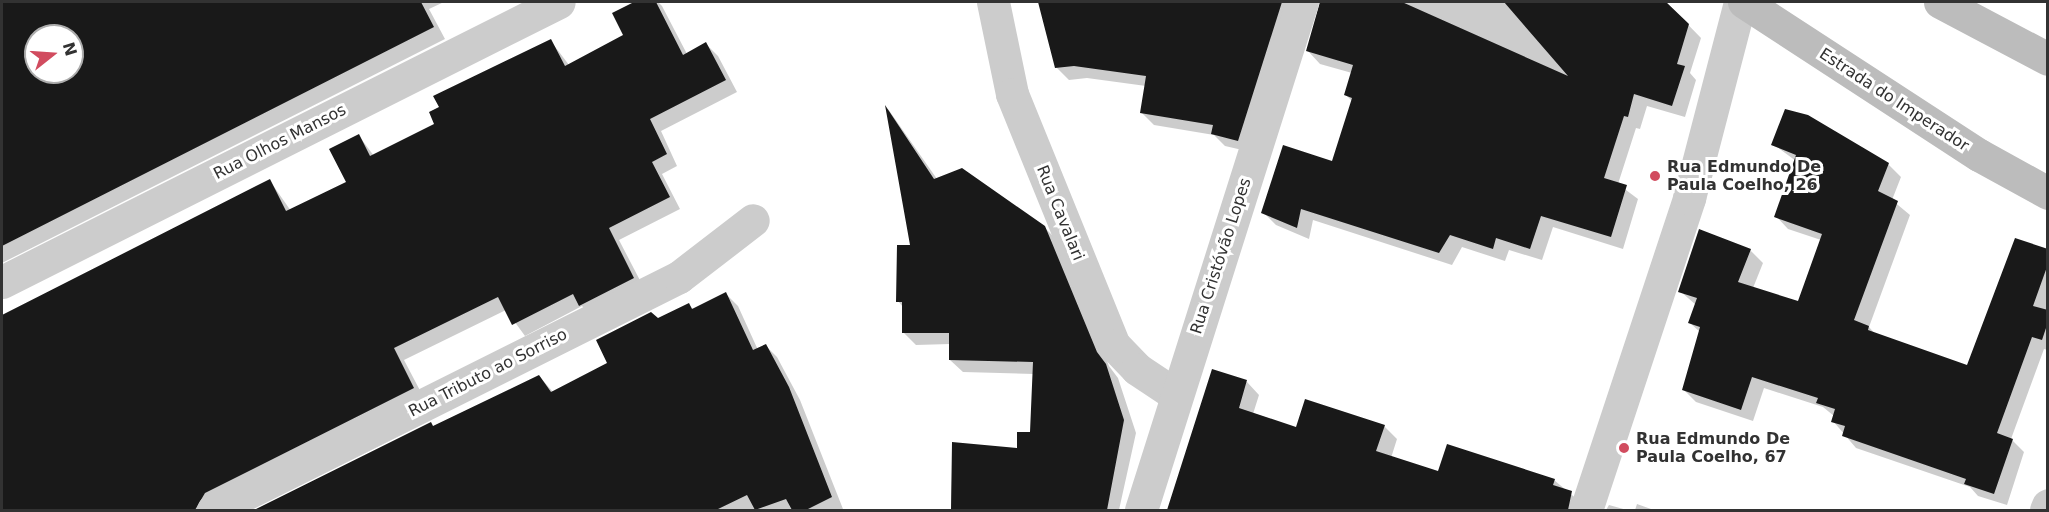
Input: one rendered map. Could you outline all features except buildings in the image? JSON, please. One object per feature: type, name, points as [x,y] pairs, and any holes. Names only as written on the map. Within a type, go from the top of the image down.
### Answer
[{"type":"main road","name":"Estrada do Imperador","points":[[1742,2],[1979,155],[2048,192]]},
{"type":"main road","points":[[1940,2],[2048,59]]},
{"type":"street","name":"Rua Olhos Mansos","points":[[2,282],[559,2]]},
{"type":"street","name":"Rua Cavalari","points":[[993,2],[1012,94],[1114,345],[1137,369],[1176,394]]},
{"type":"street","name":"Rua Cristóvão Lopes","points":[[1141,510],[1302,2]]},
{"type":"street","points":[[1586,510],[1689,198],[1742,2]]},
{"type":"street","name":"Rua Tributo ao Sorriso","points":[[213,510],[680,277],[753,220]]},
{"type":"street","points":[[2046,510],[2048,506]]},
{"type":"place","name":"Rua Edmundo De Paula Coelho, 26","points":[[1655,176]]},
{"type":"place","name":"Rua Edmundo De Paula Coelho, 67","points":[[1624,448]]}]
